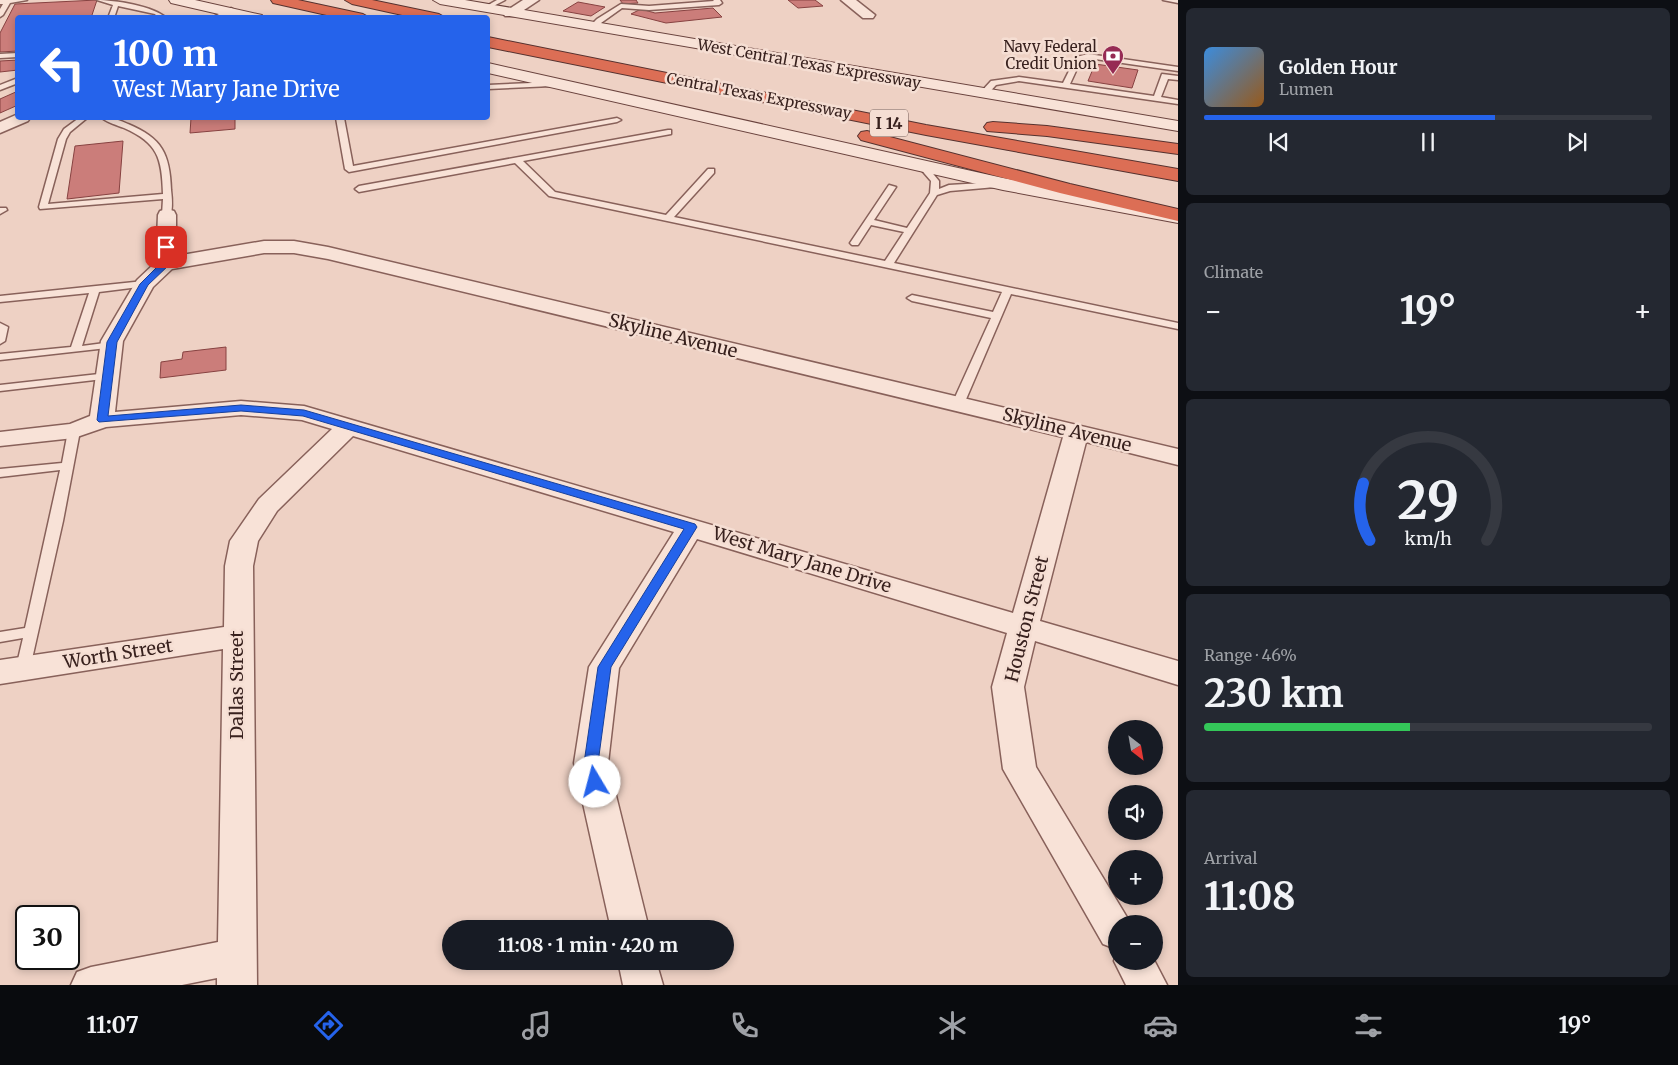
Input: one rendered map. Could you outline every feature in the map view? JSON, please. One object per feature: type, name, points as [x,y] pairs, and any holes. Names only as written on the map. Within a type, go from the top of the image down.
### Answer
[{"type":"highway","points":[[278,0],[349,15]]},
{"type":"highway","points":[[352,0],[424,15]]},
{"type":"highway","name":"Central Texas Expressway","points":[[490,27],[993,127],[1178,159]]},
{"type":"highway","name":"Central Texas Expressway","points":[[490,42],[926,130],[1178,175]]},
{"type":"highway","points":[[602,65],[681,88],[1067,189],[1178,216]]},
{"type":"highway","points":[[993,127],[1048,131],[1178,149]]},
{"type":"main road","points":[[176,0],[224,15]]},
{"type":"main road","name":"West Central Texas Expressway","points":[[441,0],[486,8],[506,6],[592,27],[1178,126]]},
{"type":"main road","points":[[496,75],[562,84],[1003,184],[1178,216]]},
{"type":"street","points":[[506,6],[532,0]]},
{"type":"street","points":[[848,0],[868,15]]},
{"type":"street","points":[[0,128],[18,120]]},
{"type":"street","points":[[102,420],[112,345],[126,313],[144,284],[166,264],[167,206]]},
{"type":"street","name":"Skyline Avenue","points":[[166,264],[226,252],[264,247],[294,246],[1178,457]]},
{"type":"street","name":"West Mary Jane Drive","points":[[0,423],[77,415],[102,420],[241,408],[304,413],[1178,673]]},
{"type":"street","name":"West Mary Jane Drive","points":[[0,439],[74,431],[102,420]]},
{"type":"street","name":"Dallas Street","points":[[237,971],[237,636],[239,566],[244,541],[268,505],[349,426]]},
{"type":"street","name":"Houston Street","points":[[1076,433],[1008,687],[1020,769],[1108,918]]},
{"type":"street","points":[[628,920],[591,763],[604,667],[691,527]]},
{"type":"street","name":"Worth Street","points":[[11,670],[237,636]]},
{"type":"street","points":[[639,970],[643,985]]},
{"type":"street","points":[[1138,970],[1147,985]]},
{"type":"street","points":[[91,985],[237,971]]},
{"type":"lane","points":[[0,15],[5,1],[24,0]]},
{"type":"lane","points":[[100,0],[159,15]]},
{"type":"lane","points":[[592,27],[599,20],[622,6],[650,8],[719,3],[716,0]]},
{"type":"lane","points":[[1166,0],[1178,1]]},
{"type":"lane","points":[[113,15],[116,4]]},
{"type":"lane","points":[[0,49],[15,48]]},
{"type":"lane","points":[[0,56],[15,55]]},
{"type":"lane","points":[[1066,84],[1078,58],[1088,56],[1178,69]]},
{"type":"lane","points":[[0,77],[15,76]]},
{"type":"lane","points":[[1157,99],[1165,76],[1178,78]]},
{"type":"lane","points":[[983,94],[994,83],[1019,79],[1066,84],[1178,102]]},
{"type":"lane","points":[[0,88],[15,81]]},
{"type":"lane","points":[[81,120],[67,131],[62,139],[43,207],[167,206],[167,168],[158,148],[150,138],[110,120]]},
{"type":"lane","points":[[340,120],[349,169],[517,160],[668,132]]},
{"type":"lane","points":[[359,189],[440,163],[617,120]]},
{"type":"lane","points":[[517,160],[552,194],[1178,326]]},
{"type":"lane","points":[[888,265],[934,193],[935,181],[922,166]]},
{"type":"lane","points":[[667,219],[711,171]]},
{"type":"lane","points":[[934,193],[969,185],[1003,184]]},
{"type":"lane","points":[[855,243],[892,187]]},
{"type":"lane","points":[[868,222],[910,231]]},
{"type":"lane","points":[[0,299],[144,284]]},
{"type":"lane","points":[[75,350],[95,289]]},
{"type":"lane","points":[[958,404],[1008,290]]},
{"type":"lane","points":[[912,298],[996,316]]},
{"type":"lane","points":[[0,326],[3,327],[0,340]]},
{"type":"lane","points":[[0,358],[112,345]]},
{"type":"lane","points":[[0,388],[108,376]]},
{"type":"lane","points":[[11,670],[31,632],[57,521],[74,431]]},
{"type":"lane","points":[[0,473],[67,466]]},
{"type":"lane","points":[[0,637],[31,632]]},
{"type":"building","points":[[97,0],[92,15],[15,15],[15,51],[0,52],[0,33],[15,4]]},
{"type":"building","points":[[620,0],[636,0],[638,3],[623,4]]},
{"type":"building","points":[[788,0],[815,0],[823,6],[798,8]]},
{"type":"building","points":[[578,2],[605,7],[591,16],[563,11]]},
{"type":"building","points":[[713,8],[722,17],[666,23],[631,14],[641,9],[655,13]]},
{"type":"building","points":[[15,60],[15,70],[0,72],[0,61]]},
{"type":"building","name":"Navy Federal Credit Union","points":[[1095,64],[1138,70],[1132,88],[1088,81]]},
{"type":"building","points":[[15,92],[15,106],[0,113],[0,99]]},
{"type":"building","points":[[191,120],[235,120],[235,129],[190,133]]},
{"type":"building","points":[[123,141],[119,193],[67,199],[75,146]]},
{"type":"building","points":[[226,347],[226,370],[160,378],[161,362],[182,359],[183,352]]},
{"type":"place","name":"Navy Federal Credit Union","points":[[1113,75]]},
{"type":"route","points":[[166,247],[166,264],[144,284],[126,313],[112,342],[102,420],[241,408],[304,413],[691,527],[604,667],[591,763],[595,782]]}]
